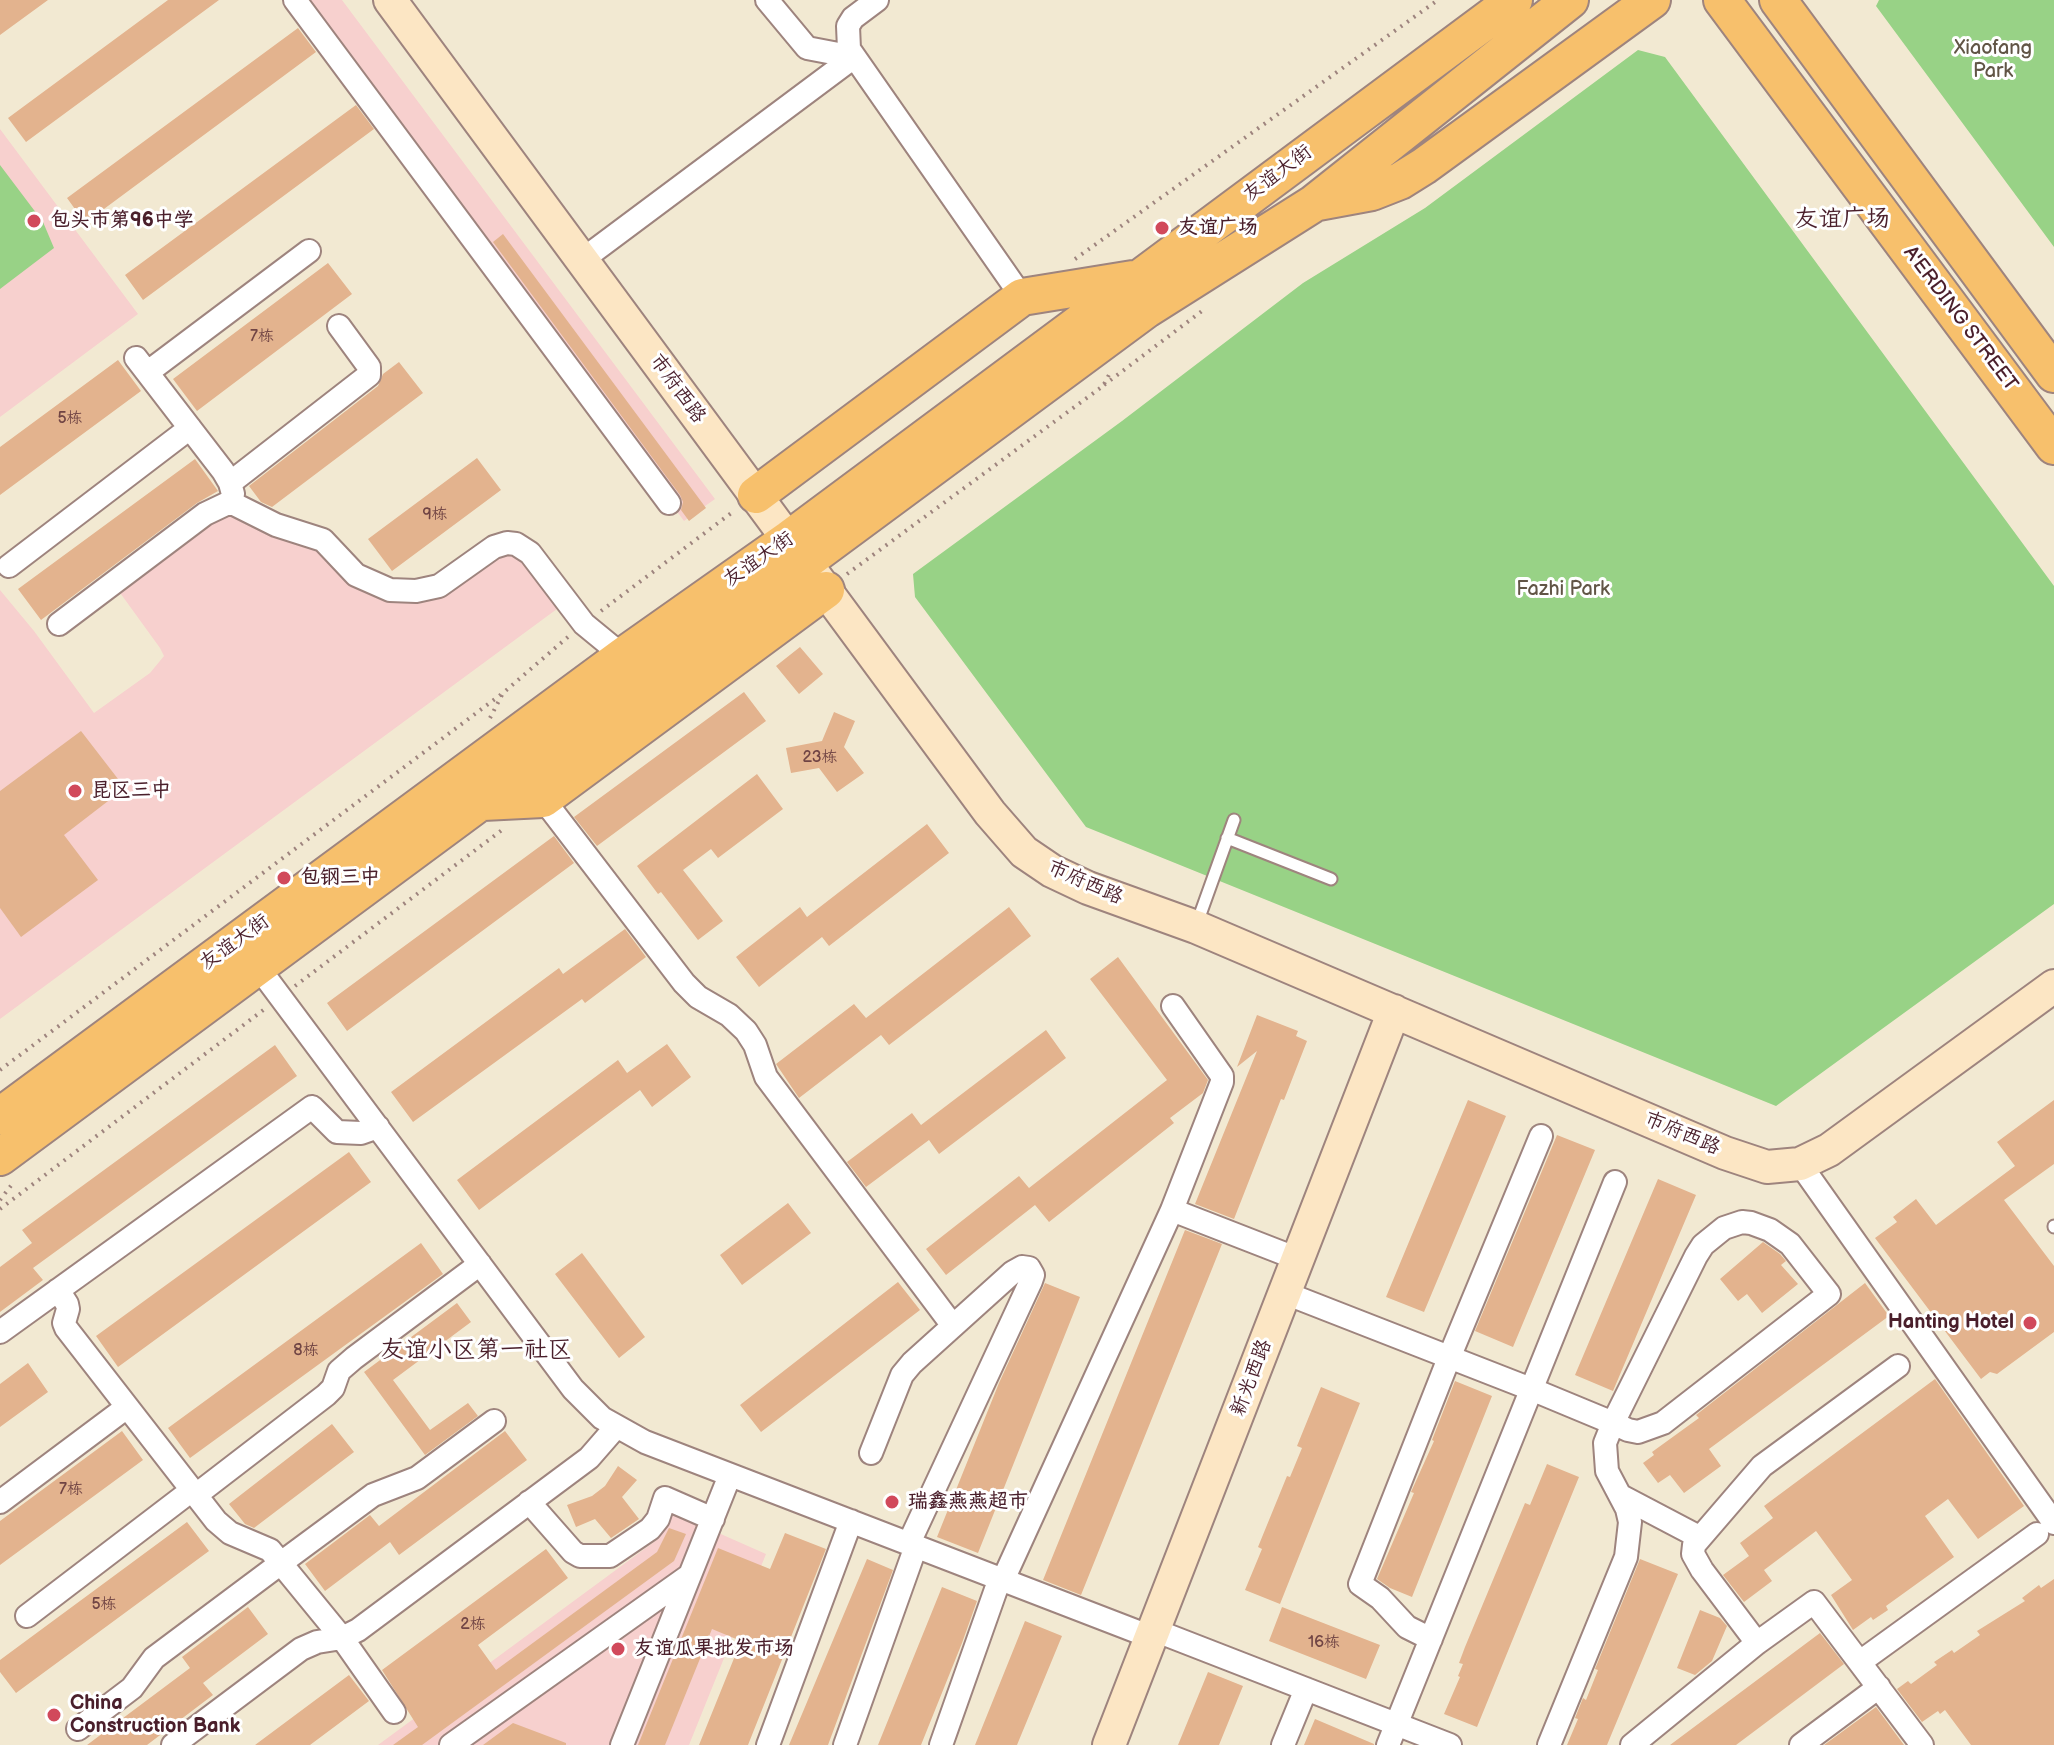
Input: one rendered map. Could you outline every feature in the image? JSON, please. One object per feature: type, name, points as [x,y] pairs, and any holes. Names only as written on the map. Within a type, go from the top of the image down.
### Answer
[{"type":"main road","name":"友谊大街","points":[[0,1116],[623,656],[807,564],[1138,278],[1514,0]]},
{"type":"main road","name":"友谊大街","points":[[0,1157],[807,564],[1147,309],[1313,204],[1570,0]]},
{"type":"main road","points":[[1313,204],[1372,192],[1400,181],[1652,0]]},
{"type":"main road","name":"A'ERDING STREET","points":[[1722,0],[2054,446]]},
{"type":"main road","points":[[1778,0],[2054,374]]},
{"type":"main road","points":[[756,495],[1022,297],[1138,278]]},
{"type":"main road","points":[[483,802],[543,799],[807,564]]},
{"type":"street","points":[[295,0],[669,503]]},
{"type":"street","name":"市府西路","points":[[390,0],[990,813],[1024,852],[1052,871],[1088,888],[1196,927],[1725,1153],[1767,1167],[1800,1164],[1829,1150],[2054,986]]},
{"type":"street","points":[[767,0],[807,48],[854,57]]},
{"type":"street","points":[[877,0],[853,18],[848,26],[847,44],[1022,297]]},
{"type":"street","points":[[582,260],[854,57]]},
{"type":"street","points":[[309,251],[142,365],[190,428],[232,493],[276,525],[323,540],[356,575],[390,590],[416,591],[439,586],[494,547],[516,544],[536,560],[584,624],[623,656]]},
{"type":"street","points":[[59,624],[205,514],[226,504],[232,493],[369,375],[369,367],[339,326]]},
{"type":"street","points":[[9,566],[190,428]]},
{"type":"street","points":[[543,799],[678,976],[698,997],[729,1015],[746,1031],[755,1045],[766,1077],[953,1326]]},
{"type":"street","points":[[258,967],[573,1389],[595,1412],[616,1427],[645,1442],[1002,1579],[1306,1689],[1450,1745]]},
{"type":"street","points":[[941,1745],[1002,1579],[1172,1210],[1222,1082],[1222,1076],[1173,1006]]},
{"type":"street","name":"新光西路","points":[[1109,1745],[1394,1011]]},
{"type":"street","points":[[0,1332],[312,1107],[337,1132],[351,1134],[378,1127]]},
{"type":"street","points":[[1431,1639],[1407,1627],[1380,1598],[1360,1584],[1541,1136]]},
{"type":"street","points":[[1800,1164],[2045,1528],[1860,1662]]},
{"type":"street","points":[[1388,1745],[1615,1182]]},
{"type":"street","points":[[1172,1210],[1298,1259]]},
{"type":"street","points":[[1285,1293],[1531,1389],[1613,1423],[1638,1432],[1663,1423],[1829,1294],[1797,1252],[1779,1235],[1751,1223],[1742,1222],[1724,1228],[1703,1245],[1687,1270],[1613,1423],[1605,1443],[1607,1471],[1621,1496],[1630,1522],[1626,1557],[1549,1745]]},
{"type":"street","points":[[27,1616],[326,1395],[333,1388],[339,1371],[354,1358],[480,1264]]},
{"type":"street","points":[[845,1745],[913,1545],[1031,1281],[1032,1271],[1022,1267],[1013,1272],[902,1375],[871,1453]]},
{"type":"street","points":[[58,1290],[68,1309],[64,1320],[66,1328],[194,1492],[222,1527],[270,1550],[342,1638],[394,1712]]},
{"type":"street","points":[[1757,1643],[1697,1562],[1694,1545],[1762,1466],[1898,1366]]},
{"type":"street","points":[[0,1502],[127,1407]]},
{"type":"street","points":[[78,1729],[132,1688],[154,1658],[281,1563],[373,1495],[417,1478],[494,1421]]},
{"type":"street","points":[[173,1745],[301,1649],[317,1642],[342,1638],[358,1630],[594,1453],[616,1427]]},
{"type":"street","points":[[622,1745],[730,1475]]},
{"type":"street","points":[[1621,1496],[1699,1537]]},
{"type":"street","points":[[529,1502],[580,1556],[610,1556],[650,1529],[658,1519],[665,1498],[713,1519]]},
{"type":"street","points":[[768,1745],[851,1521]]},
{"type":"street","points":[[451,1745],[690,1575]]},
{"type":"street","points":[[1632,1745],[1757,1643],[1814,1602],[1922,1745]]},
{"type":"street","points":[[1801,1745],[1879,1687]]},
{"type":"street","points":[[1283,1745],[1306,1689]]},
{"type":"lane","points":[[1196,927],[1234,820]]},
{"type":"lane","points":[[1227,838],[1331,879]]},
{"type":"path","points":[[1074,260],[1438,0]]},
{"type":"path","points":[[807,564],[1103,386],[1117,360]]},
{"type":"path","points":[[0,1070],[503,693]]},
{"type":"shaded area","points":[[298,0],[342,0],[715,499],[684,521]]},
{"type":"shaded area","name":"包头市第96中学","points":[[0,129],[138,314],[0,417]]},
{"type":"shaded area","points":[[231,506],[305,537],[357,587],[369,594],[381,597],[498,552],[509,552],[523,559],[561,606],[0,1019],[0,590],[94,713],[150,673],[164,656],[118,590]]},
{"type":"shaded area","name":"友谊瓜果批发市场","points":[[671,1512],[766,1554],[689,1745],[378,1745],[658,1539]]},
{"type":"green space","name":"Xiaofang Park","points":[[1879,0],[2054,0],[2054,247],[1876,6]]},
{"type":"green space","name":"Fazhi Park","points":[[1638,50],[1665,57],[2054,586],[2054,904],[1776,1106],[1086,827],[915,597],[913,574],[1303,283],[1425,208]]},
{"type":"green space","points":[[0,165],[43,222],[54,248],[0,289]]},
{"type":"building","points":[[0,0],[48,0],[0,35]]},
{"type":"building","points":[[168,0],[219,0],[26,142],[8,118]]},
{"type":"building","points":[[298,28],[316,52],[85,223],[67,198]]},
{"type":"building","points":[[356,105],[374,129],[143,300],[125,275]]},
{"type":"building","points":[[503,234],[706,508],[689,521],[681,510],[683,502],[680,495],[493,242]]},
{"type":"building","points":[[328,263],[352,294],[197,411],[173,379]]},
{"type":"building","points":[[118,360],[141,391],[0,495],[0,447]]},
{"type":"building","points":[[399,362],[423,393],[272,507],[261,502],[249,486],[378,386],[383,374]]},
{"type":"building","points":[[477,458],[501,490],[392,571],[368,539]]},
{"type":"building","points":[[195,459],[218,491],[197,503],[41,620],[18,589]]},
{"type":"building","points":[[800,647],[823,674],[799,694],[776,666]]},
{"type":"building","points":[[744,692],[766,721],[597,846],[574,817]]},
{"type":"building","points":[[834,712],[855,721],[844,747],[864,773],[837,792],[819,768],[791,773],[786,748],[822,741]]},
{"type":"building","points":[[81,731],[125,788],[64,835],[98,880],[21,937],[0,908],[0,791]]},
{"type":"building","points":[[757,774],[783,809],[718,858],[711,849],[683,870],[723,921],[698,940],[637,866]]},
{"type":"building","points":[[927,824],[949,853],[829,946],[822,937],[759,987],[736,957],[800,907],[807,917]]},
{"type":"building","points":[[554,836],[574,863],[347,1031],[327,1003]]},
{"type":"building","points":[[1009,907],[1031,936],[889,1045],[881,1035],[799,1098],[776,1064],[854,1004],[866,1018]]},
{"type":"building","points":[[625,929],[646,957],[585,1003],[582,999],[413,1122],[391,1092],[559,968],[563,974]]},
{"type":"building","points":[[1118,957],[1208,1080],[1203,1093],[1170,1118],[1174,1123],[1049,1222],[1035,1205],[946,1275],[926,1249],[1019,1176],[1029,1188],[1167,1080],[1090,979]]},
{"type":"building","points":[[1257,1015],[1298,1031],[1296,1036],[1307,1041],[1234,1219],[1195,1204],[1257,1051],[1237,1067]]},
{"type":"building","points":[[1046,1030],[1066,1058],[939,1154],[929,1140],[866,1187],[847,1162],[912,1113],[921,1125]]},
{"type":"building","points":[[667,1044],[691,1077],[652,1107],[640,1090],[479,1210],[457,1180],[618,1060],[627,1073]]},
{"type":"building","points":[[275,1045],[297,1076],[33,1268],[43,1280],[0,1312],[0,1267],[32,1243],[22,1230]]},
{"type":"building","points":[[1468,1100],[1506,1116],[1424,1312],[1386,1297]]},
{"type":"building","points":[[2054,1100],[2054,1164],[2004,1200],[2054,1266],[2054,1332],[1997,1374],[1990,1372],[1981,1379],[1875,1238],[1897,1222],[1893,1217],[1916,1199],[1936,1225],[2015,1166],[1997,1142]]},
{"type":"building","points":[[1557,1135],[1595,1150],[1513,1347],[1475,1331]]},
{"type":"building","points":[[349,1152],[371,1182],[118,1367],[96,1336]]},
{"type":"building","points":[[1658,1179],[1696,1195],[1613,1391],[1575,1375]]},
{"type":"building","points":[[788,1203],[811,1233],[742,1285],[720,1255]]},
{"type":"building","points":[[1185,1230],[1222,1244],[1081,1595],[1043,1580]]},
{"type":"building","points":[[1763,1242],[1786,1261],[1781,1265],[1798,1284],[1762,1313],[1747,1294],[1738,1301],[1720,1279]]},
{"type":"building","points":[[421,1243],[443,1274],[190,1458],[168,1428]]},
{"type":"building","points":[[582,1253],[645,1337],[619,1358],[555,1274]]},
{"type":"building","points":[[898,1282],[920,1310],[761,1432],[740,1405]]},
{"type":"building","points":[[1045,1283],[1080,1297],[978,1553],[937,1537],[999,1383]]},
{"type":"building","points":[[1865,1283],[1889,1316],[1709,1449],[1721,1466],[1684,1493],[1670,1475],[1658,1483],[1643,1463],[1654,1455],[1652,1452],[1699,1418],[1696,1415]]},
{"type":"building","points":[[457,1303],[471,1322],[393,1380],[430,1430],[468,1403],[478,1416],[425,1455],[364,1372]]},
{"type":"building","points":[[28,1363],[48,1392],[0,1427],[0,1384]]},
{"type":"building","points":[[1935,1379],[2024,1506],[1978,1539],[1948,1499],[1925,1516],[1954,1557],[1886,1606],[1888,1610],[1853,1630],[1831,1595],[1852,1580],[1816,1531],[1764,1570],[1772,1581],[1744,1602],[1723,1575],[1749,1556],[1740,1543],[1773,1518],[1764,1506]]},
{"type":"building","points":[[1455,1381],[1492,1396],[1412,1597],[1377,1579],[1414,1493],[1411,1492],[1434,1441]]},
{"type":"building","points":[[1321,1387],[1360,1403],[1280,1604],[1245,1590],[1262,1549],[1258,1547],[1302,1448],[1297,1446]]},
{"type":"building","points":[[332,1424],[354,1452],[254,1528],[245,1524],[229,1504]]},
{"type":"building","points":[[122,1431],[143,1460],[0,1565],[0,1521]]},
{"type":"building","points":[[505,1431],[527,1460],[399,1555],[390,1542],[325,1591],[305,1564],[370,1515],[379,1526]]},
{"type":"building","points":[[1547,1464],[1579,1477],[1477,1727],[1444,1714],[1460,1677],[1463,1664],[1459,1663],[1465,1647],[1525,1503],[1530,1505]]},
{"type":"building","points":[[618,1466],[637,1480],[622,1497],[639,1519],[611,1538],[595,1519],[576,1527],[567,1505],[592,1496],[605,1486]]},
{"type":"building","points":[[187,1522],[209,1551],[16,1693],[0,1672],[0,1660]]},
{"type":"building","points":[[669,1528],[686,1534],[674,1561],[422,1745],[393,1745],[418,1727],[382,1670],[546,1549],[568,1578],[478,1645],[496,1670],[657,1552]]},
{"type":"building","points":[[785,1533],[826,1549],[748,1745],[699,1745],[741,1641],[712,1629],[665,1745],[638,1745],[718,1548],[770,1569]]},
{"type":"building","points":[[867,1559],[893,1570],[828,1745],[789,1745]]},
{"type":"building","points":[[1640,1559],[1678,1574],[1607,1745],[1567,1745],[1578,1719],[1575,1718],[1583,1698],[1586,1700],[1598,1670],[1595,1669]]},
{"type":"building","points":[[2054,1579],[2054,1745],[1971,1745],[1945,1710],[1922,1722],[1897,1689],[1908,1681],[1911,1684],[1937,1665],[1934,1662],[1952,1650],[1954,1653],[1980,1635],[1977,1631],[2025,1601],[2022,1598],[2039,1585],[2041,1588]]},
{"type":"building","points":[[942,1587],[977,1601],[921,1745],[878,1745]]},
{"type":"building","points":[[248,1607],[268,1634],[203,1683],[213,1695],[147,1745],[87,1745],[190,1668],[182,1657]]},
{"type":"building","points":[[1282,1607],[1380,1645],[1366,1679],[1269,1641]]},
{"type":"building","points":[[1700,1610],[1720,1618],[1727,1626],[1712,1661],[1695,1675],[1677,1668]]},
{"type":"building","points":[[1025,1621],[1062,1636],[1017,1745],[975,1745]]},
{"type":"building","points":[[1820,1633],[1844,1664],[1736,1745],[1670,1745]]},
{"type":"building","points":[[1208,1672],[1243,1686],[1219,1745],[1178,1745]]},
{"type":"building","points":[[349,1675],[369,1701],[310,1745],[255,1745]]},
{"type":"building","points":[[1876,1707],[1904,1745],[1824,1745]]},
{"type":"building","points":[[1315,1719],[1374,1744],[1374,1745],[1304,1745]]},
{"type":"building","points":[[513,1723],[566,1743],[566,1745],[483,1745]]},
{"type":"place","name":"包头市第96中学","points":[[34,221]]},
{"type":"place","name":"友谊广场","points":[[1162,228]]},
{"type":"place","name":"昆区三中","points":[[75,791]]},
{"type":"place","name":"包钢三中","points":[[284,878]]},
{"type":"place","name":"Hanting Hotel","points":[[2030,1323]]},
{"type":"place","name":"瑞鑫燕燕超市","points":[[892,1502]]},
{"type":"place","name":"友谊瓜果批发市场","points":[[618,1649]]},
{"type":"place","name":"China Construction Bank","points":[[54,1715]]},
{"type":"district","name":"友谊广场","points":[[1842,220]]},
{"type":"district","name":"友谊小区第一社区","points":[[476,1351]]}]
